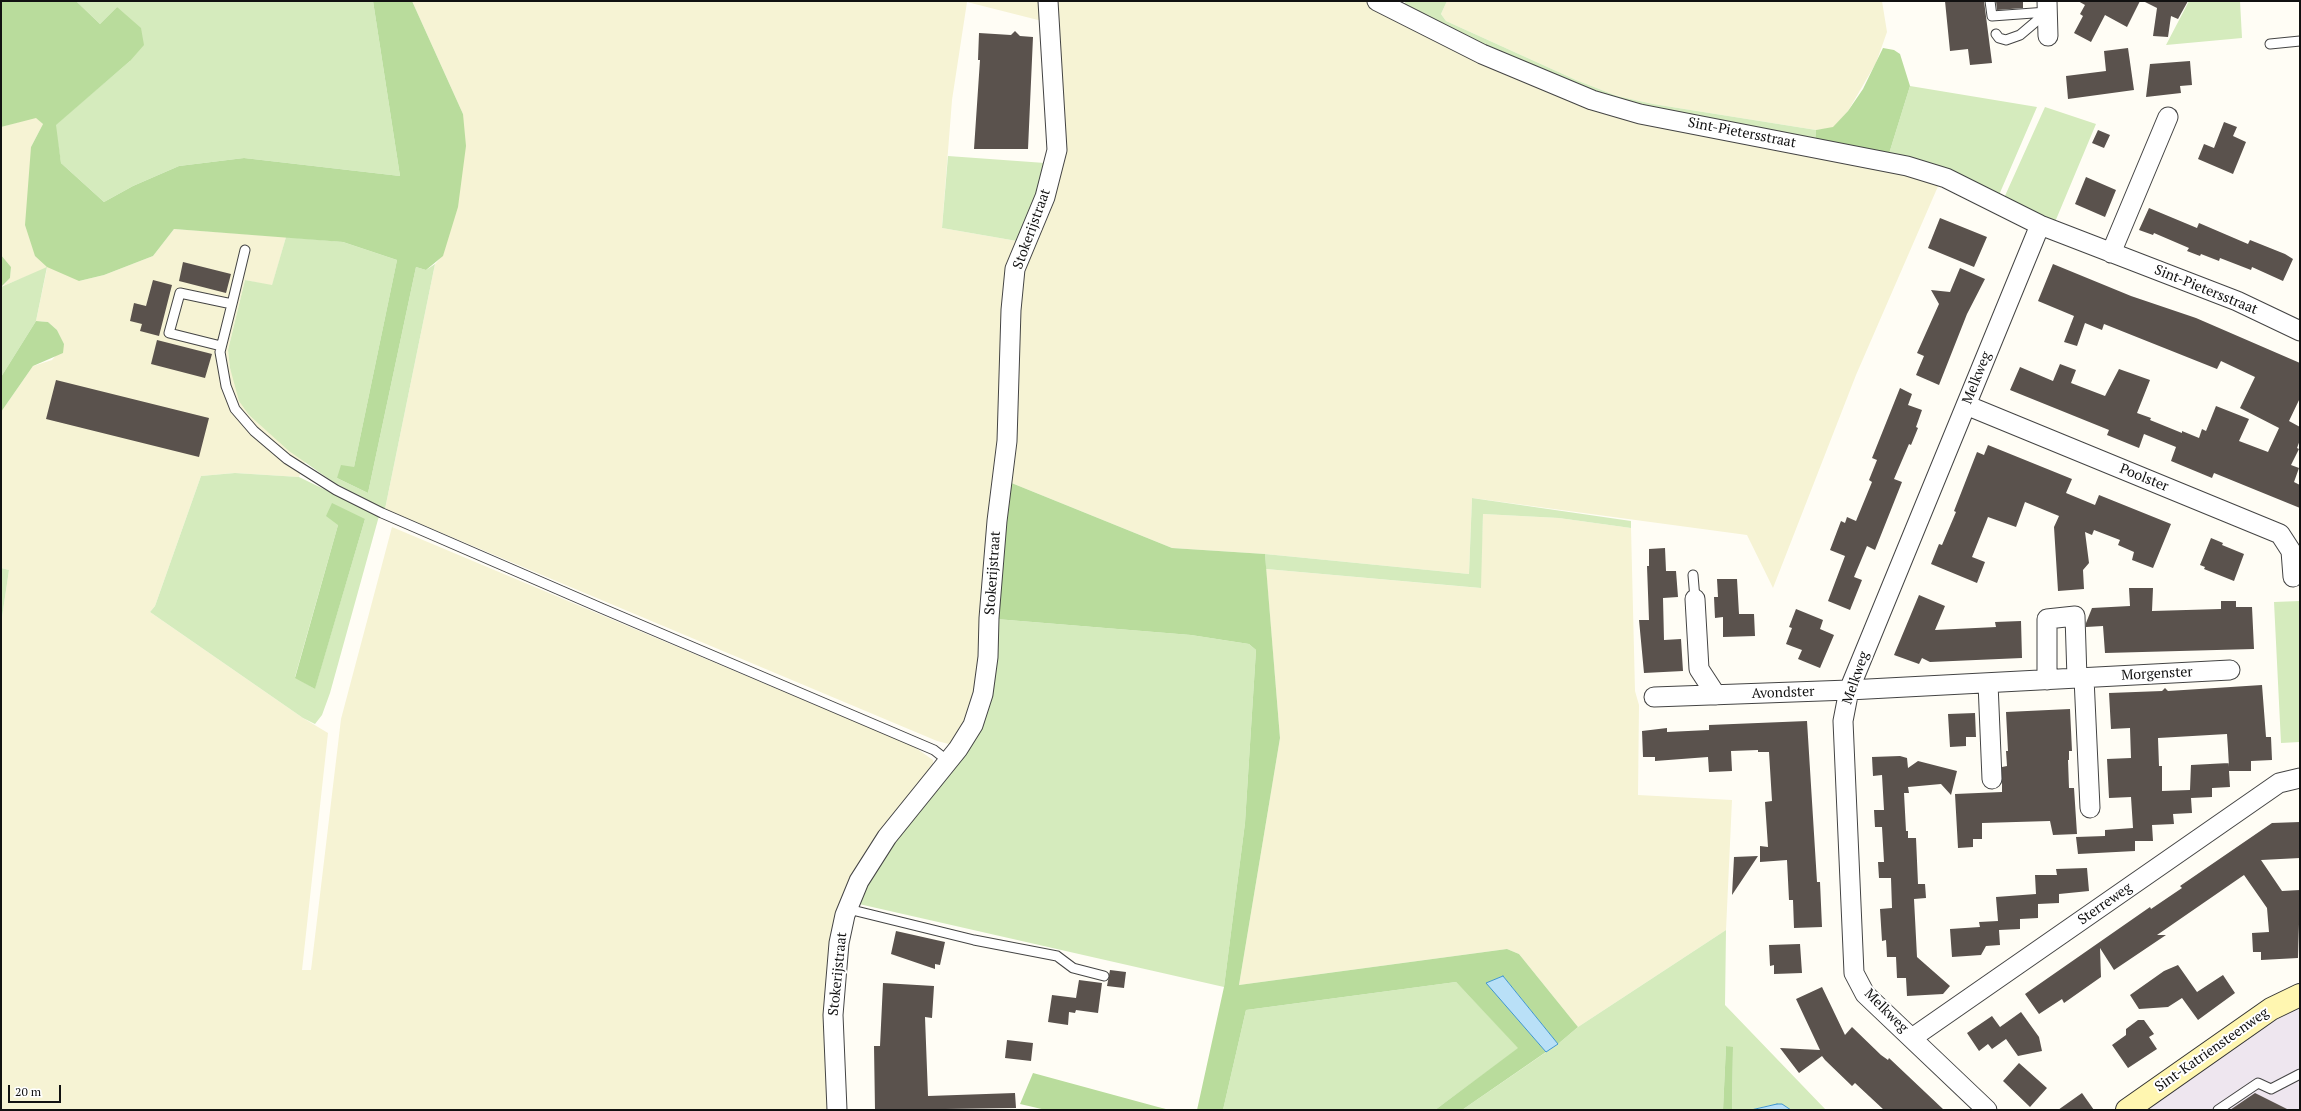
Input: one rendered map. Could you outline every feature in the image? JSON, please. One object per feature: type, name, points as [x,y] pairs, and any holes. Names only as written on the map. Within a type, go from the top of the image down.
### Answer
[{"type":"street","name":"Stokerijstraat","points":[[837,1110],[833,1015],[839,943],[848,908],[859,881],[887,837],[948,761],[973,724],[983,694],[988,657],[989,618],[997,521],[1007,441],[1011,310],[1015,269],[1045,197],[1057,150],[1048,1]]},
{"type":"street","name":"Sint-Pietersstraat","points":[[1377,1],[1482,54],[1592,100],[1640,114],[1907,166],[1946,178],[2040,225],[2237,301],[2300,331]]},
{"type":"street","points":[[2047,7],[2048,36]]},
{"type":"street","points":[[2111,253],[2168,117]]},
{"type":"street","name":"Melkweg","points":[[1987,1110],[1865,994],[1854,973],[1843,721],[1849,690],[2040,225]]},
{"type":"street","name":"Poolster","points":[[1966,405],[2280,534],[2291,551],[2297,578]]},
{"type":"street","points":[[1695,600],[1699,669],[1716,695]]},
{"type":"street","points":[[2047,680],[2047,619],[2075,616],[2090,808]]},
{"type":"street","name":"Morgenster","points":[[1849,690],[2230,670]]},
{"type":"street","points":[[1988,683],[1992,779]]},
{"type":"street","name":"Avondster","points":[[1654,697],[1849,690]]},
{"type":"street","name":"Sterreweg","points":[[1912,1038],[2279,783],[2300,778]]},
{"type":"street","name":"Sint-Katriensteenweg","points":[[2127,1110],[2271,1009],[2300,995]]},
{"type":"lane","points":[[1990,1],[1992,16],[2047,7]]},
{"type":"lane","points":[[1996,34],[1999,38],[2006,40],[2020,35],[2047,7]]},
{"type":"lane","points":[[2270,44],[2300,41]]},
{"type":"lane","points":[[244,250],[220,352],[226,386],[234,410],[254,431],[287,459],[336,490],[382,513],[934,750],[948,761]]},
{"type":"lane","points":[[221,346],[169,333],[180,292],[232,304]]},
{"type":"lane","points":[[1693,575],[1695,600]]},
{"type":"lane","points":[[848,908],[974,940],[1057,956],[1073,968],[1104,976]]},
{"type":"lane","points":[[2218,1110],[2258,1083],[2271,1089],[2300,1074]]},
{"type":"shaded area","points":[[412,1],[1041,1],[1042,21],[967,2],[952,100],[942,228],[1017,241],[977,686],[967,718],[958,736],[949,744],[937,741],[385,509],[435,264],[443,255],[463,114]]},
{"type":"shaded area","points":[[1054,1],[1365,1],[1459,50],[1574,98],[1905,169],[1939,184],[1856,375],[1773,588],[1747,535],[1472,498],[1469,574],[1265,554],[1172,548],[1009,482],[1021,273],[1057,177]]},
{"type":"shaded area","points":[[1447,1],[1882,1],[1887,32],[1876,63],[1848,111],[1833,128],[1816,130],[1653,104],[1617,96],[1576,80],[1446,21],[1441,14]]},
{"type":"shaded area","points":[[36,117],[43,124],[31,147],[79,281],[104,275],[153,256],[174,229],[286,237],[272,286],[245,280],[228,350],[230,368],[249,415],[305,462],[299,477],[235,473],[201,476],[155,606],[150,612],[303,718],[328,733],[302,970],[311,970],[341,719],[392,527],[913,746],[933,760],[933,769],[865,860],[825,1009],[827,1110],[1,1110],[1,624],[9,570],[1,568],[1,412],[33,366],[52,360],[64,345],[57,330],[48,322],[36,321],[47,268],[3,286],[10,278],[11,267],[1,255],[1,127]]},
{"type":"shaded area","points":[[1483,514],[1559,518],[1631,528],[1635,691],[1639,705],[1638,795],[1732,800],[1726,930],[1578,1027],[1519,954],[1507,949],[1239,985],[1280,738],[1266,569],[1480,588]]},
{"type":"shaded area","points":[[2300,1007],[2300,1110],[2145,1110],[2260,1029]]},
{"type":"green space","points":[[1,1],[76,1],[100,24],[117,7],[141,28],[144,45],[130,61],[56,125],[61,163],[104,202],[133,186],[179,166],[244,158],[400,176],[373,1],[412,1],[463,114],[466,146],[458,207],[443,256],[426,270],[416,267],[368,493],[337,478],[341,465],[354,467],[397,260],[343,242],[174,229],[153,256],[104,275],[79,281],[47,267],[35,256],[25,225],[31,147],[43,124],[36,118],[1,127]]},
{"type":"green space","points":[[76,1],[373,1],[400,176],[244,158],[179,166],[133,186],[104,202],[61,163],[55,125],[130,61],[117,7],[100,24]]},
{"type":"green space","points":[[1406,1],[1447,1],[1441,14],[1446,21],[1576,80],[1617,96],[1653,104],[1816,130],[1815,142],[1618,104],[1402,9]]},
{"type":"green space","points":[[2189,1],[2240,1],[2242,38],[2166,45]]},
{"type":"green space","points":[[1883,48],[1894,50],[1900,54],[1910,86],[1888,157],[1815,142],[1816,130],[1833,127],[1848,111],[1863,89]]},
{"type":"green space","points":[[1910,86],[2037,107],[1999,195],[1888,157]]},
{"type":"green space","points":[[2045,107],[2096,124],[2055,222],[2004,198]]},
{"type":"green space","points":[[948,156],[1045,163],[1032,214],[1017,241],[942,228]]},
{"type":"green space","points":[[286,237],[343,242],[397,260],[354,467],[337,478],[368,493],[416,267],[426,270],[435,264],[385,509],[336,484],[289,451],[249,415],[239,401],[230,368],[228,350],[245,280],[272,285]]},
{"type":"green space","points":[[1,255],[11,267],[10,278],[1,287]]},
{"type":"green space","points":[[47,267],[36,321],[1,377],[1,287]]},
{"type":"green space","points":[[36,321],[48,322],[57,330],[64,344],[63,353],[33,366],[1,412],[1,377]]},
{"type":"green space","points":[[235,473],[299,477],[379,516],[330,693],[322,715],[315,724],[303,718],[150,612],[155,606],[201,476]],"holes":[[[365,519],[315,689],[295,677],[338,525]]]},
{"type":"green space","points":[[1009,482],[1172,548],[1265,554],[1280,738],[1239,985],[1507,949],[1519,954],[1578,1027],[1558,1044],[1503,976],[1487,983],[1546,1052],[1462,1110],[1435,1110],[1518,1048],[1456,982],[1246,1010],[1223,1110],[1197,1110],[1224,987],[1245,823],[1256,650],[1249,644],[1191,635],[996,619]]},
{"type":"green space","points":[[1472,498],[1631,521],[1631,528],[1559,518],[1483,514],[1481,588],[1266,569],[1265,554],[1469,574]]},
{"type":"green space","points":[[332,503],[365,519],[315,689],[295,678],[338,525],[326,516]]},
{"type":"green space","points":[[1,568],[9,570],[1,624]]},
{"type":"green space","points":[[2300,601],[2300,742],[2281,743],[2274,602]]},
{"type":"green space","points":[[996,619],[1191,635],[1249,644],[1256,650],[1245,823],[1224,987],[859,904],[881,855],[969,747]]},
{"type":"green space","points":[[1726,930],[1725,1005],[1826,1110],[1791,1110],[1787,1107],[1771,1105],[1751,1110],[1732,1110],[1733,1048],[1726,1046],[1723,1110],[1462,1110],[1558,1044],[1578,1027]]},
{"type":"green space","points":[[1456,982],[1519,1048],[1435,1110],[1223,1110],[1246,1010]]},
{"type":"green space","points":[[1726,1046],[1733,1047],[1732,1110],[1723,1110]]},
{"type":"green space","points":[[1033,1073],[1170,1110],[1046,1110],[1020,1104]]},
{"type":"water","points":[[1503,976],[1558,1044],[1546,1052],[1486,983]]},
{"type":"water","points":[[1782,1104],[1791,1110],[1751,1110]]},
{"type":"building","points":[[1945,1],[1984,1],[1992,63],[1970,65],[1968,49],[1950,51]]},
{"type":"building","points":[[1996,1],[2023,1],[2023,8],[1997,10]]},
{"type":"building","points":[[2078,1],[2140,1],[2127,27],[2105,15],[2091,42],[2074,33],[2083,16],[2080,14],[2085,5]]},
{"type":"building","points":[[2143,1],[2188,1],[2178,19],[2171,16],[2168,37],[2153,36],[2157,8]]},
{"type":"building","points":[[1015,31],[1020,36],[1033,37],[1028,149],[974,149],[980,60],[978,60],[979,33],[1011,35]]},
{"type":"building","points":[[2128,48],[2134,90],[2068,99],[2066,76],[2106,71],[2104,51]]},
{"type":"building","points":[[2190,61],[2192,85],[2180,86],[2181,93],[2146,97],[2150,64]]},
{"type":"building","points":[[2224,122],[2237,127],[2233,136],[2246,142],[2233,174],[2198,159],[2204,144],[2214,148]]},
{"type":"building","points":[[2098,130],[2110,135],[2104,148],[2092,143]]},
{"type":"building","points":[[2086,177],[2116,190],[2105,217],[2075,204]]},
{"type":"building","points":[[2149,208],[2197,228],[2199,223],[2248,244],[2250,240],[2285,254],[2293,259],[2283,281],[2252,267],[2251,270],[2220,258],[2219,261],[2201,254],[2200,256],[2187,251],[2189,248],[2154,233],[2153,235],[2139,230]]},
{"type":"building","points":[[1940,218],[1987,237],[1974,267],[1928,248]]},
{"type":"building","points":[[183,262],[231,274],[226,293],[179,281]]},
{"type":"building","points":[[2053,264],[2131,296],[2196,318],[2300,363],[2300,398],[2289,421],[2300,427],[2300,440],[2297,448],[2299,449],[2291,465],[2299,468],[2294,482],[2300,485],[2300,508],[2214,473],[2212,478],[2171,461],[2176,447],[2144,434],[2139,448],[2107,435],[2109,430],[2010,390],[2020,367],[2053,381],[2060,364],[2076,370],[2071,383],[2105,396],[2119,369],[2150,380],[2137,413],[2182,433],[2182,431],[2199,438],[2202,429],[2206,431],[2216,406],[2249,419],[2239,441],[2268,452],[2279,428],[2240,408],[2255,377],[2221,361],[2217,369],[2104,324],[2102,330],[2085,323],[2077,346],[2064,342],[2074,316],[2038,301]]},
{"type":"building","points":[[1960,268],[1985,279],[1967,314],[1939,385],[1916,375],[1924,356],[1917,353],[1939,304],[1931,290],[1950,292]]},
{"type":"building","points":[[153,280],[172,285],[159,336],[140,331],[142,324],[130,321],[134,303],[146,306]]},
{"type":"building","points":[[157,340],[212,354],[205,378],[151,364]]},
{"type":"building","points":[[56,380],[209,418],[199,457],[46,419]]},
{"type":"building","points":[[1900,388],[1912,394],[1908,405],[1922,410],[1916,427],[1918,428],[1911,445],[1909,444],[1894,479],[1902,482],[1875,550],[1867,546],[1854,577],[1862,580],[1850,610],[1828,601],[1845,556],[1830,550],[1841,521],[1845,523],[1847,517],[1856,521],[1872,482],[1869,480],[1877,460],[1872,458]]},
{"type":"building","points":[[1988,445],[2072,479],[2066,493],[2095,505],[2099,495],[2171,524],[2153,568],[2132,560],[2134,552],[2118,545],[2120,540],[2094,530],[2092,535],[2085,532],[2089,563],[2083,570],[2084,589],[2058,591],[2054,527],[2059,516],[2025,502],[2016,527],[1988,517],[1972,557],[1985,562],[1977,583],[1931,564],[1939,544],[1942,545],[1956,512],[1954,511],[1977,452],[1984,455]]},
{"type":"building","points":[[2211,538],[2223,543],[2222,545],[2244,554],[2234,581],[2204,569],[2205,567],[2200,565]]},
{"type":"building","points":[[1665,548],[1666,571],[1676,571],[1678,597],[1663,598],[1664,640],[1681,639],[1683,671],[1644,673],[1639,620],[1649,620],[1647,566],[1649,566],[1649,549]]},
{"type":"building","points":[[1717,579],[1737,579],[1739,614],[1754,614],[1755,636],[1723,637],[1723,617],[1715,618],[1714,597],[1718,597]]},
{"type":"building","points":[[2129,588],[2153,588],[2152,611],[2221,609],[2221,601],[2236,601],[2236,607],[2252,607],[2254,649],[2105,653],[2103,626],[2086,627],[2086,623],[2092,608],[2130,606]]},
{"type":"building","points":[[1919,595],[1945,606],[1935,630],[1996,627],[1995,622],[2021,621],[2022,658],[1930,662],[1922,658],[1919,664],[1894,655]]},
{"type":"building","points":[[1796,609],[1823,620],[1820,629],[1834,635],[1820,668],[1798,659],[1802,650],[1786,644],[1792,628],[1789,627]]},
{"type":"building","points":[[2262,685],[2266,737],[2271,737],[2272,760],[2251,761],[2251,771],[2229,771],[2230,787],[2212,788],[2212,797],[2191,798],[2192,813],[2173,814],[2174,824],[2152,825],[2153,841],[2135,841],[2135,851],[2078,854],[2076,837],[2105,836],[2105,830],[2133,828],[2131,797],[2109,798],[2107,759],[2131,758],[2130,728],[2111,729],[2109,693],[2162,691],[2165,688],[2168,691]],"holes":[[[2227,734],[2229,763],[2191,765],[2190,790],[2162,791],[2162,766],[2159,766],[2158,738]]]},
{"type":"building","points":[[2070,709],[2072,751],[2069,751],[2068,760],[2069,788],[2074,788],[2077,834],[2053,835],[2050,821],[1982,823],[1982,839],[1973,839],[1973,847],[1958,848],[1955,794],[2002,792],[2002,767],[2007,766],[2006,751],[2008,751],[2006,712]]},
{"type":"building","points":[[1975,713],[1976,737],[1966,737],[1966,746],[1950,747],[1948,714]]},
{"type":"building","points":[[1807,721],[1817,882],[1820,882],[1822,927],[1794,928],[1793,900],[1789,900],[1787,860],[1760,862],[1760,846],[1768,847],[1765,802],[1772,801],[1769,752],[1758,752],[1758,750],[1731,751],[1732,771],[1709,772],[1708,757],[1655,761],[1655,757],[1643,757],[1642,731],[1667,728],[1667,732],[1709,730],[1709,725]]},
{"type":"building","points":[[1900,756],[1907,758],[1908,768],[1918,761],[1957,771],[1951,795],[1941,784],[1908,787],[1909,793],[1904,793],[1906,831],[1908,831],[1908,838],[1916,838],[1918,884],[1925,884],[1926,898],[1914,899],[1917,957],[1950,986],[1943,994],[1907,996],[1906,978],[1897,978],[1896,957],[1887,957],[1886,940],[1882,941],[1880,909],[1892,908],[1891,878],[1879,878],[1878,862],[1884,862],[1882,827],[1875,827],[1874,810],[1884,810],[1882,775],[1873,776],[1872,757]]},
{"type":"building","points":[[2300,822],[2300,858],[2261,860],[2282,891],[2300,890],[2298,958],[2261,960],[2261,952],[2253,952],[2252,933],[2269,932],[2267,908],[2244,875],[2157,935],[2166,935],[2114,970],[2100,948],[2101,977],[2064,1003],[2062,999],[2039,1014],[2025,994],[2150,907],[2151,909],[2182,888],[2180,886],[2272,823]]},
{"type":"building","points":[[1758,856],[1732,895],[1734,857]]},
{"type":"building","points":[[2087,868],[2089,891],[2059,894],[2059,903],[2038,904],[2038,918],[2020,919],[2020,929],[1999,930],[2000,945],[1986,946],[1981,955],[1952,957],[1950,929],[1980,927],[1979,922],[1998,921],[1996,897],[2036,894],[2035,875],[2057,875],[2056,869]]},
{"type":"building","points":[[896,931],[945,942],[940,965],[935,964],[935,969],[891,954]]},
{"type":"building","points":[[1800,944],[1802,973],[1774,974],[1774,965],[1770,966],[1769,945]]},
{"type":"building","points":[[2178,965],[2197,992],[2223,975],[2235,993],[2198,1020],[2182,998],[2168,1007],[2139,1009],[2130,995],[2164,971]]},
{"type":"building","points":[[1110,970],[1126,972],[1124,988],[1107,986]]},
{"type":"building","points":[[1079,980],[1102,983],[1098,1013],[1076,1010],[1075,1013],[1069,1012],[1068,1025],[1048,1022],[1052,995],[1076,998]]},
{"type":"building","points":[[883,983],[934,986],[932,1018],[925,1017],[928,1096],[1015,1093],[1016,1108],[875,1110],[874,1046],[880,1046]]},
{"type":"building","points":[[1822,987],[1845,1035],[1852,1027],[1881,1055],[1888,1060],[1889,1058],[1944,1110],[1884,1110],[1855,1083],[1852,1086],[1822,1056],[1799,1073],[1780,1048],[1820,1050],[1796,999]]},
{"type":"building","points":[[2021,1012],[2039,1037],[2042,1051],[2018,1056],[2006,1039],[1992,1049],[1988,1044],[1979,1051],[1967,1033],[1992,1016],[2000,1027]]},
{"type":"building","points":[[2138,1020],[2144,1020],[2154,1034],[2149,1037],[2157,1049],[2128,1068],[2112,1045],[2126,1035],[2126,1029]]},
{"type":"building","points":[[1007,1040],[1033,1043],[1031,1061],[1005,1058]]},
{"type":"building","points":[[2019,1063],[2047,1088],[2030,1107],[2003,1081]]},
{"type":"building","points":[[2082,1093],[2094,1110],[2058,1110]]},
{"type":"building","points":[[2255,1093],[2289,1110],[2230,1110]]}]
